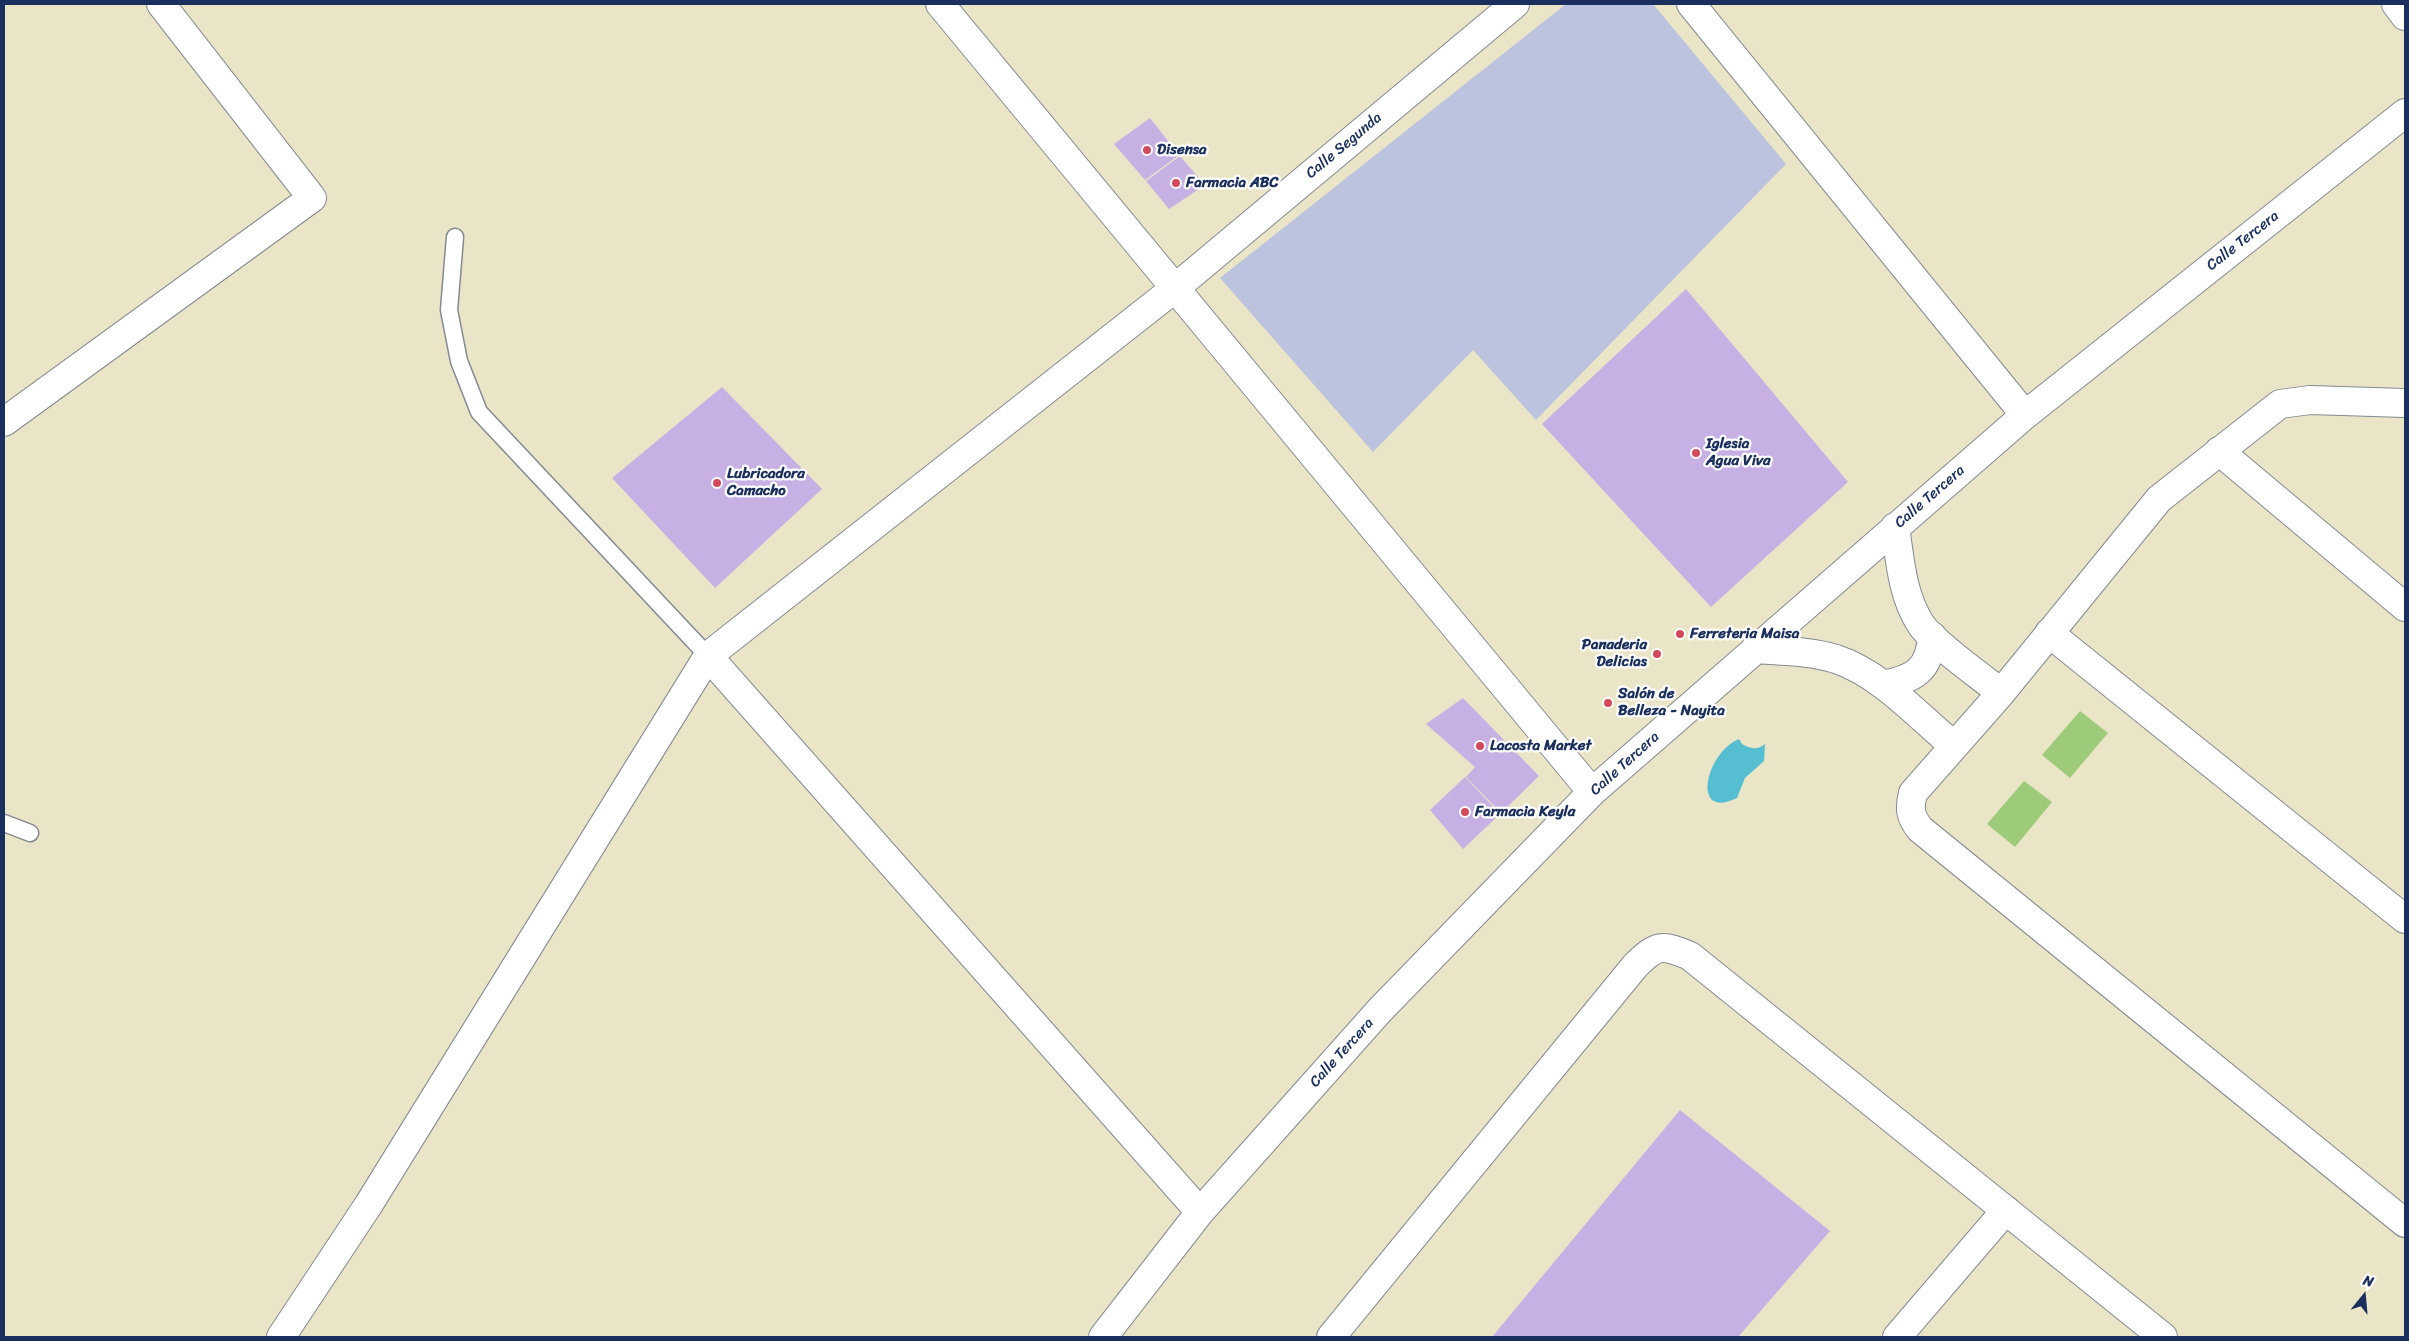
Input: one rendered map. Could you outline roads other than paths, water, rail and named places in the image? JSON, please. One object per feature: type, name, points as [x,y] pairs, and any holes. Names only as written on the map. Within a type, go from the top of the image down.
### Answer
[{"type":"street","points":[[4,422],[312,198],[161,4]]},
{"type":"street","points":[[940,4],[1592,792]]},
{"type":"street","name":"Calle Segunda","points":[[708,656],[1174,289],[1515,4]]},
{"type":"street","points":[[1691,4],[2025,415]]},
{"type":"street","points":[[2396,4],[2405,16]]},
{"type":"street","name":"Calle Tercera","points":[[1102,1337],[1200,1212],[1380,1010],[1592,792],[2025,415],[2405,113]]},
{"type":"street","points":[[2405,403],[2310,400],[2280,404],[2159,499],[2000,693],[1913,793],[1910,806],[1912,818],[1920,830],[2405,1223]]},
{"type":"street","points":[[2219,451],[2405,606]]},
{"type":"street","points":[[1895,527],[1902,574],[1909,599],[1920,624],[2000,693]]},
{"type":"street","points":[[2049,633],[2405,919]]},
{"type":"street","points":[[1883,685],[1903,681],[1917,673],[1931,653],[1932,636]]},
{"type":"street","points":[[1756,649],[1809,653],[1836,659],[1865,672],[1953,745]]},
{"type":"street","points":[[281,1337],[369,1204],[708,656],[1200,1212]]},
{"type":"street","points":[[1331,1337],[1635,966],[1651,950],[1669,947],[1690,956],[2163,1337]]},
{"type":"street","points":[[1897,1337],[2006,1210]]},
{"type":"lane","points":[[455,238],[450,310],[459,361],[479,412],[708,656]]},
{"type":"lane","points":[[4,822],[30,833]]},
{"type":"water","points":[[1739,739],[1742,744],[1751,748],[1757,748],[1765,744],[1764,761],[1745,778],[1737,798],[1722,803],[1713,800],[1708,793],[1711,769],[1718,757],[1728,746]]},
{"type":"place","name":"Disensa","points":[[1147,150]]},
{"type":"place","name":"Farmacia ABC","points":[[1176,183]]},
{"type":"place","name":"Iglesia Agua Viva","points":[[1696,453]]},
{"type":"place","name":"Lubricadora Camacho","points":[[717,483]]},
{"type":"place","name":"Ferreteria Maisa","points":[[1680,634]]},
{"type":"place","name":"Panaderia Delicias","points":[[1657,654]]},
{"type":"place","name":"Salón de Belleza - Nayita","points":[[1608,703]]},
{"type":"place","name":"Lacosta Market","points":[[1480,746]]},
{"type":"place","name":"Farmacia Keyla","points":[[1465,812]]}]
